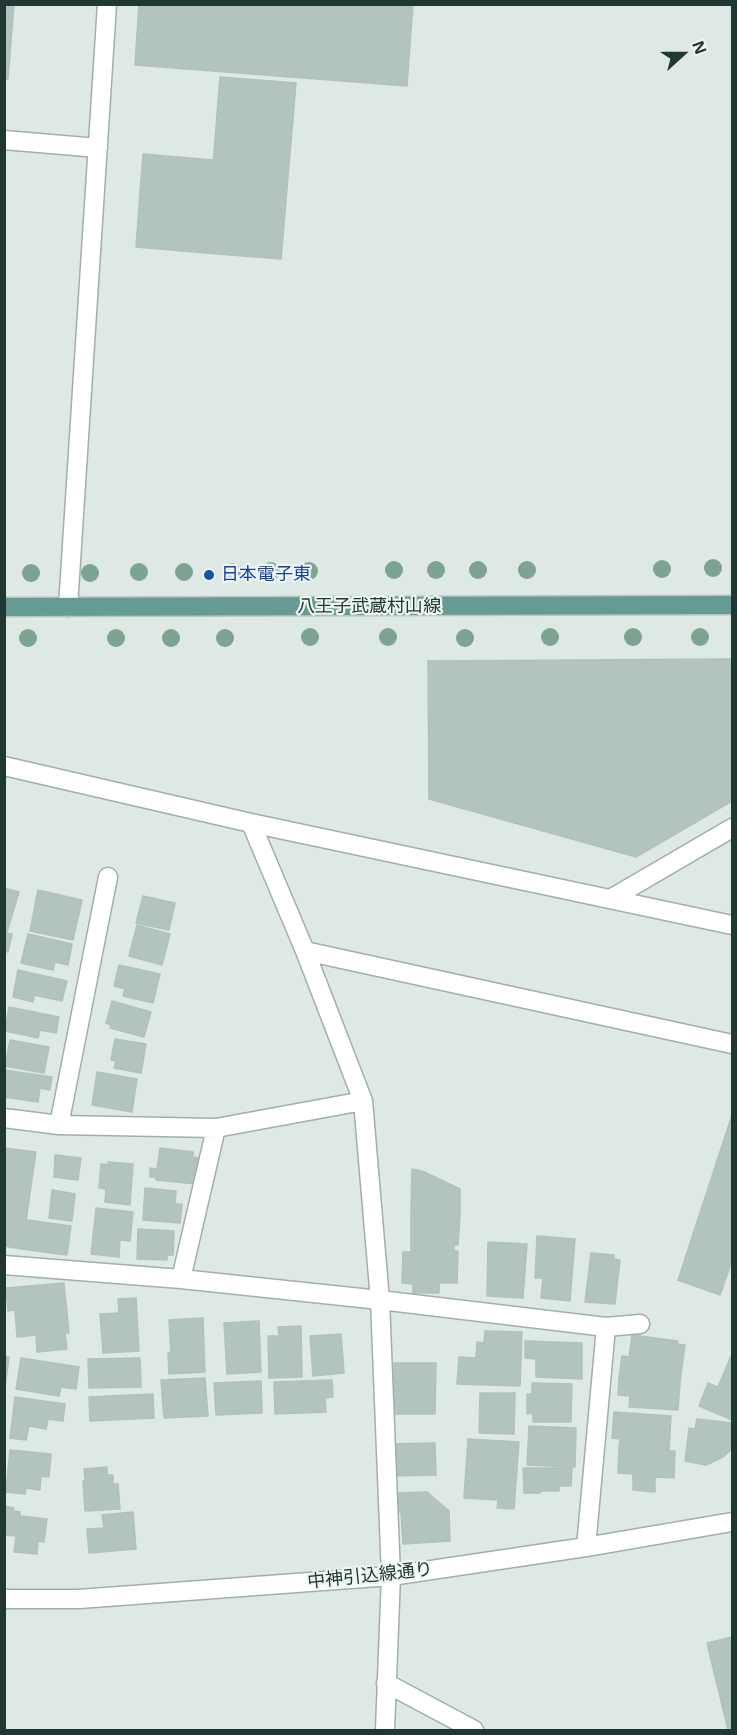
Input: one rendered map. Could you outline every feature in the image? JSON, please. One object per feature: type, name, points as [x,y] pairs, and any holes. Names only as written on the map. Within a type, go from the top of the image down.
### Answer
[{"type":"main road","name":"八王子武蔵村山線","points":[[4,607],[732,605]]},
{"type":"street","points":[[68,607],[107,4]]},
{"type":"street","points":[[4,140],[98,148]]},
{"type":"street","points":[[4,766],[251,824],[732,925]]},
{"type":"street","points":[[251,824],[305,951],[363,1101],[380,1299],[391,1576],[384,1731]]},
{"type":"street","points":[[612,898],[732,828]]},
{"type":"street","points":[[59,1125],[108,877]]},
{"type":"street","points":[[305,951],[732,1044]]},
{"type":"street","points":[[4,1118],[59,1125],[216,1128],[363,1101]]},
{"type":"street","points":[[182,1280],[216,1128]]},
{"type":"street","points":[[4,1265],[380,1299],[606,1327],[640,1324]]},
{"type":"street","points":[[586,1547],[606,1327]]},
{"type":"street","name":"中神引込線通り","points":[[4,1599],[79,1599],[391,1576],[586,1547],[732,1522]]},
{"type":"street","points":[[386,1683],[474,1731]]},
{"type":"building","points":[[4,4],[14,4],[8,79],[4,79]]},
{"type":"building","points":[[139,4],[413,4],[407,86],[135,65]]},
{"type":"building","points":[[220,77],[296,83],[281,259],[206,253]]},
{"type":"building","points":[[143,154],[213,160],[206,253],[136,247]]},
{"type":"building","points":[[732,659],[732,801],[636,857],[429,799],[428,661]]},
{"type":"building","points":[[4,888],[19,892],[7,932],[4,931]]},
{"type":"building","points":[[38,890],[82,900],[73,940],[30,931]]},
{"type":"building","points":[[143,896],[175,903],[169,930],[136,923]]},
{"type":"building","points":[[137,925],[170,934],[162,965],[129,956]]},
{"type":"building","points":[[4,933],[12,934],[8,952],[4,951]]},
{"type":"building","points":[[28,934],[72,944],[68,965],[55,962],[53,970],[21,963]]},
{"type":"building","points":[[119,965],[160,974],[153,1003],[123,996],[125,989],[114,986]]},
{"type":"building","points":[[18,970],[67,981],[62,1001],[34,995],[33,1002],[13,997]]},
{"type":"building","points":[[112,1001],[151,1012],[144,1037],[110,1028],[111,1025],[106,1023]]},
{"type":"building","points":[[9,1007],[59,1017],[56,1033],[40,1030],[38,1038],[5,1031]]},
{"type":"building","points":[[115,1039],[146,1044],[141,1073],[114,1068],[116,1061],[111,1060]]},
{"type":"building","points":[[10,1040],[49,1047],[44,1073],[5,1066]]},
{"type":"building","points":[[4,1070],[52,1077],[50,1090],[40,1088],[38,1102],[4,1097]]},
{"type":"building","points":[[97,1072],[137,1079],[132,1112],[92,1105]]},
{"type":"building","points":[[732,1115],[732,1261],[720,1295],[678,1280]]},
{"type":"building","points":[[4,1148],[36,1152],[22,1249],[4,1246]]},
{"type":"building","points":[[160,1148],[193,1152],[193,1157],[199,1158],[196,1184],[156,1180],[156,1177],[150,1177],[150,1168],[157,1169]]},
{"type":"building","points":[[55,1155],[81,1158],[78,1180],[54,1177]]},
{"type":"building","points":[[108,1162],[133,1164],[130,1205],[105,1202],[106,1189],[99,1188],[101,1164],[108,1165]]},
{"type":"building","points":[[412,1169],[422,1171],[460,1189],[460,1214],[411,1212]]},
{"type":"building","points":[[145,1188],[176,1191],[175,1204],[182,1204],[180,1223],[143,1220]]},
{"type":"building","points":[[52,1190],[75,1194],[72,1221],[49,1218]]},
{"type":"building","points":[[96,1208],[133,1212],[130,1241],[120,1240],[119,1257],[91,1254]]},
{"type":"building","points":[[411,1213],[460,1214],[458,1245],[454,1245],[454,1251],[411,1251]]},
{"type":"building","points":[[27,1220],[71,1226],[67,1255],[22,1249]]},
{"type":"building","points":[[138,1229],[174,1231],[173,1255],[167,1255],[167,1260],[137,1259]]},
{"type":"building","points":[[537,1236],[575,1239],[570,1301],[541,1298],[543,1278],[535,1278]]},
{"type":"building","points":[[488,1242],[527,1244],[523,1298],[487,1296]]},
{"type":"building","points":[[458,1251],[457,1283],[439,1283],[439,1293],[413,1293],[413,1284],[402,1283],[403,1252]]},
{"type":"building","points":[[591,1253],[614,1255],[614,1259],[620,1260],[615,1304],[585,1302]]},
{"type":"building","points":[[64,1283],[69,1333],[65,1333],[67,1349],[37,1352],[36,1335],[17,1337],[15,1310],[8,1311],[6,1288]]},
{"type":"building","points":[[136,1298],[139,1351],[103,1353],[100,1314],[119,1313],[118,1299]]},
{"type":"building","points":[[203,1318],[205,1372],[169,1374],[168,1353],[171,1353],[169,1320]]},
{"type":"building","points":[[259,1321],[261,1372],[227,1374],[224,1323]]},
{"type":"building","points":[[301,1326],[302,1377],[269,1378],[268,1336],[279,1336],[278,1327]]},
{"type":"building","points":[[485,1331],[522,1332],[520,1386],[457,1384],[459,1357],[476,1358],[477,1342],[484,1343]]},
{"type":"building","points":[[341,1334],[344,1373],[313,1376],[310,1336]]},
{"type":"building","points":[[632,1335],[678,1341],[677,1344],[685,1345],[680,1382],[619,1378],[622,1356],[629,1357]]},
{"type":"building","points":[[525,1341],[582,1343],[582,1379],[536,1377],[536,1359],[525,1358]]},
{"type":"building","points":[[4,1356],[9,1357],[5,1387],[4,1387]]},
{"type":"building","points":[[731,1356],[732,1420],[699,1406],[708,1383],[718,1387]]},
{"type":"building","points":[[21,1358],[79,1367],[76,1389],[61,1387],[59,1396],[16,1389]]},
{"type":"building","points":[[140,1358],[141,1387],[89,1388],[88,1359]]},
{"type":"building","points":[[394,1363],[436,1363],[435,1414],[394,1414]]},
{"type":"building","points":[[205,1378],[208,1416],[164,1418],[161,1380]]},
{"type":"building","points":[[619,1378],[680,1382],[678,1410],[629,1407],[630,1396],[618,1395]]},
{"type":"building","points":[[332,1380],[333,1397],[325,1398],[326,1412],[275,1414],[274,1382]]},
{"type":"building","points":[[261,1381],[262,1413],[216,1415],[214,1383]]},
{"type":"building","points":[[532,1383],[572,1384],[571,1422],[533,1422],[533,1413],[527,1414],[527,1394],[532,1394]]},
{"type":"building","points":[[480,1393],[515,1393],[514,1434],[479,1433]]},
{"type":"building","points":[[153,1394],[154,1418],[90,1421],[89,1397]]},
{"type":"building","points":[[15,1397],[65,1404],[63,1421],[48,1419],[46,1429],[29,1426],[26,1440],[10,1438]]},
{"type":"building","points":[[614,1412],[671,1416],[669,1450],[619,1449],[620,1439],[612,1438]]},
{"type":"building","points":[[697,1419],[732,1423],[732,1449],[723,1457],[706,1465],[685,1461],[689,1428],[695,1429]]},
{"type":"building","points":[[529,1426],[576,1428],[575,1467],[527,1465]]},
{"type":"building","points":[[468,1439],[519,1442],[514,1509],[497,1508],[498,1500],[464,1498]]},
{"type":"building","points":[[435,1443],[436,1475],[391,1476],[390,1444]]},
{"type":"building","points":[[619,1449],[675,1451],[674,1478],[655,1477],[655,1492],[633,1490],[633,1474],[618,1473]]},
{"type":"building","points":[[10,1450],[51,1454],[49,1477],[41,1476],[40,1490],[26,1488],[25,1494],[6,1492]]},
{"type":"building","points":[[107,1467],[107,1475],[113,1475],[113,1484],[118,1484],[120,1509],[85,1511],[84,1469]]},
{"type":"building","points":[[523,1468],[572,1468],[571,1486],[559,1486],[559,1491],[524,1493]]},
{"type":"building","points":[[427,1492],[449,1511],[450,1541],[403,1544],[401,1512],[395,1512],[394,1493]]},
{"type":"building","points":[[4,1506],[14,1508],[13,1511],[20,1512],[20,1516],[47,1519],[44,1542],[38,1541],[37,1554],[14,1552],[16,1536],[4,1535]]},
{"type":"building","points":[[133,1512],[136,1549],[89,1553],[87,1529],[104,1528],[102,1515]]},
{"type":"building","points":[[732,1637],[732,1730],[728,1730],[707,1643]]},
{"type":"place","name":"日本電子東","points":[[209,575]]}]
